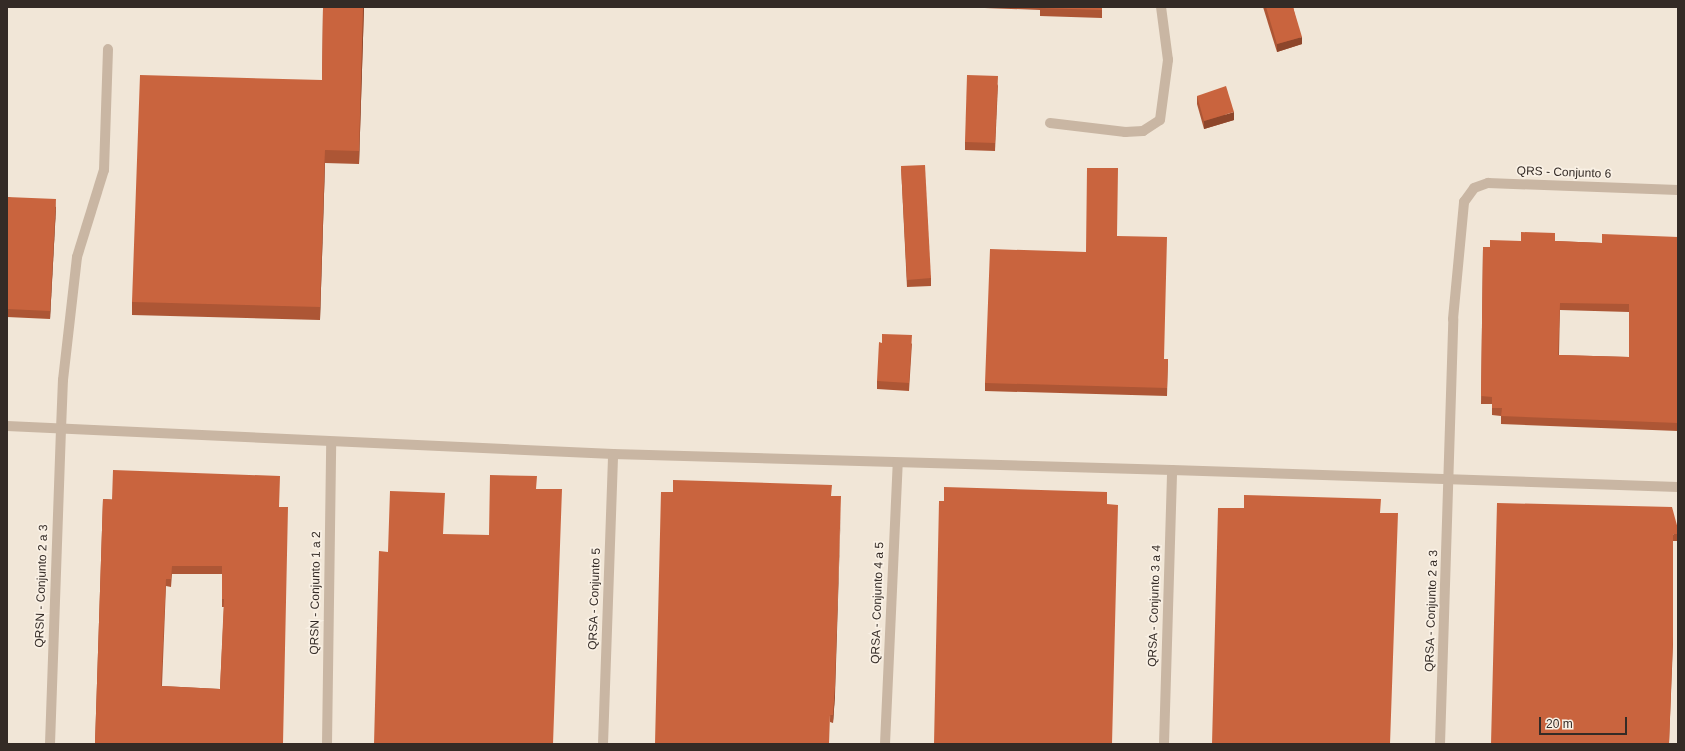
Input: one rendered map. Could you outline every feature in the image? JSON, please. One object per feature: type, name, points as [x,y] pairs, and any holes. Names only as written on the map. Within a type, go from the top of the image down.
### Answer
[{"type":"street","points":[[1050,123],[1125,132],[1143,131],[1160,120],[1168,60],[1161,7]]},
{"type":"street","name":"QRSN - Conjunto 2 a 3","points":[[50,744],[63,380],[77,257],[104,170],[108,49]]},
{"type":"street","name":"QRS - Conjunto 6","points":[[1462,208],[1474,188],[1488,183],[1678,190]]},
{"type":"street","name":"QRSA - Conjunto 2 a 3","points":[[1440,744],[1453,319],[1462,208]]},
{"type":"street","points":[[7,426],[613,454],[1172,470],[1678,488]]},
{"type":"street","name":"QRSN - Conjunto 1 a 2","points":[[327,744],[331,442]]},
{"type":"street","name":"QRSA - Conjunto 5","points":[[603,744],[613,454]]},
{"type":"street","name":"QRSA - Conjunto 4 a 5","points":[[885,744],[898,463]]},
{"type":"street","name":"QRSA - Conjunto 3 a 4","points":[[1164,744],[1172,470]]},
{"type":"building","points":[[323,7],[363,7],[359,151],[325,150],[320,307],[132,302],[140,75],[322,80]]},
{"type":"building","points":[[1102,7],[1102,10],[1040,8]]},
{"type":"building","points":[[1266,7],[1293,7],[1302,37],[1277,44]]},
{"type":"building","points":[[967,75],[998,76],[995,143],[965,142]]},
{"type":"building","points":[[1226,86],[1234,112],[1204,121],[1197,96]]},
{"type":"building","points":[[925,165],[931,278],[907,280],[901,166]]},
{"type":"building","points":[[1087,168],[1118,168],[1117,236],[1167,237],[1164,359],[1168,359],[1167,388],[985,383],[990,249],[1086,252]]},
{"type":"building","points":[[7,197],[56,199],[50,311],[7,309]]},
{"type":"building","points":[[1521,232],[1555,233],[1555,241],[1602,243],[1602,234],[1678,237],[1678,423],[1501,416],[1502,408],[1492,408],[1492,397],[1481,396],[1483,247],[1490,247],[1490,240],[1521,241]],"holes":[[[1560,303],[1629,304],[1629,357],[1558,355]]]},
{"type":"building","points":[[882,334],[912,335],[909,383],[877,381],[879,342],[882,343]]},
{"type":"building","points":[[113,470],[280,476],[279,507],[288,507],[283,744],[95,744],[103,499],[112,500]],"holes":[[[172,566],[222,566],[222,599],[224,599],[220,689],[161,686],[166,579],[171,579]]]},
{"type":"building","points":[[490,475],[537,476],[536,489],[562,489],[553,744],[374,744],[379,551],[388,552],[390,491],[445,493],[443,534],[489,535]]},
{"type":"building","points":[[673,480],[832,485],[831,496],[841,496],[835,687],[833,715],[830,715],[829,744],[655,744],[661,492],[673,492]]},
{"type":"building","points":[[944,487],[1107,492],[1107,504],[1118,505],[1112,744],[934,744],[939,501],[944,501]]},
{"type":"building","points":[[1244,495],[1381,499],[1380,513],[1398,513],[1390,744],[1212,744],[1218,508],[1244,508]]},
{"type":"building","points":[[1497,503],[1672,507],[1678,534],[1673,534],[1673,636],[1669,744],[1491,744]]}]
